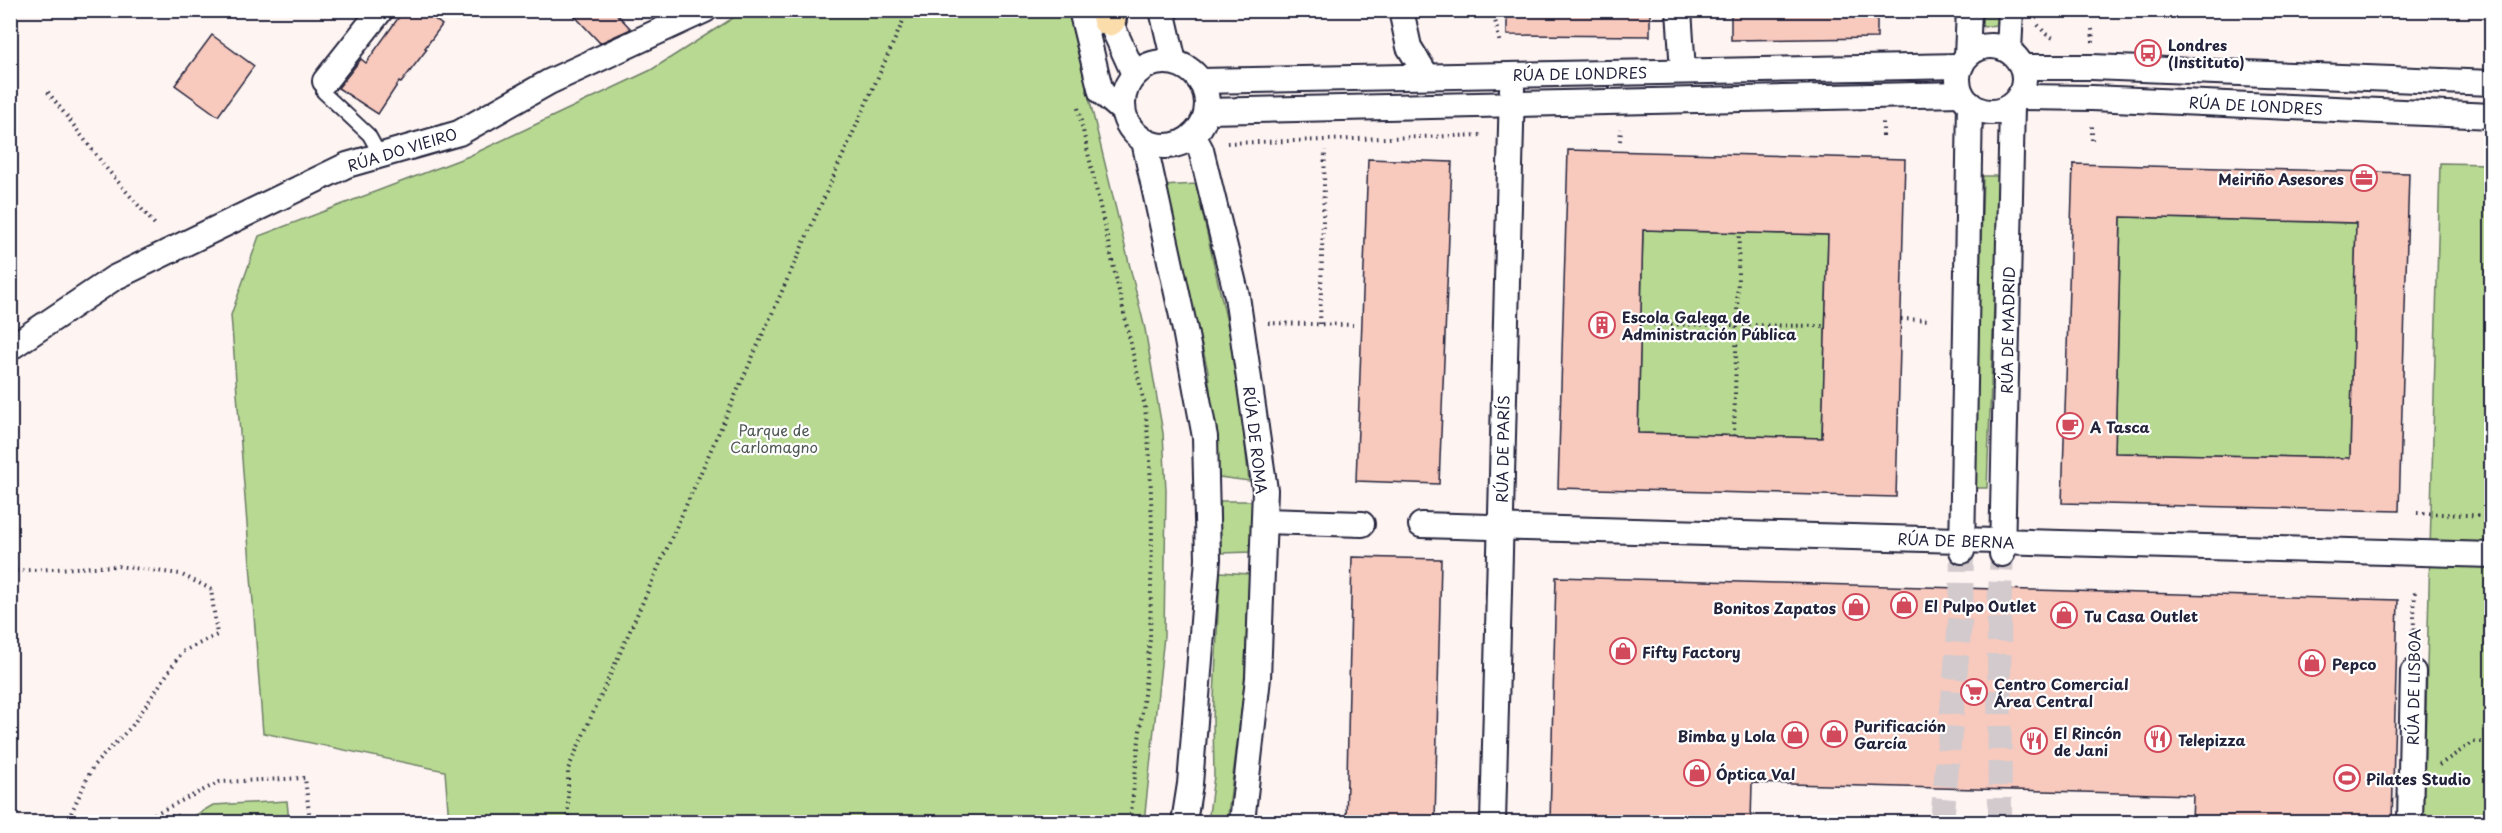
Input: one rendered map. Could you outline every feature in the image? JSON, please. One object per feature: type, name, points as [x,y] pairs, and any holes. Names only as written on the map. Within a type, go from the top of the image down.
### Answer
[{"type":"street","points":[[325,81],[381,10]]},
{"type":"street","name":"RÚA DO VIEIRO","points":[[10,348],[114,278],[347,165],[459,133],[549,82],[705,10]]},
{"type":"street","points":[[1162,10],[1174,62]]},
{"type":"street","points":[[1401,10],[1409,47],[1427,76]]},
{"type":"street","points":[[1679,10],[1683,71]]},
{"type":"street","points":[[1963,546],[1966,99],[1959,85],[1969,10]]},
{"type":"street","points":[[2011,10],[2016,59],[2025,77],[2016,101]]},
{"type":"street","points":[[1102,13],[1134,74]]},
{"type":"street","points":[[1102,13],[1090,48],[1101,92],[1122,110],[1130,128],[1144,141],[1168,147],[1193,135],[1204,121],[1207,100],[1200,81],[1193,72],[1174,62],[1160,61],[1134,74],[1124,91],[1122,110]]},
{"type":"street","name":"RÚA DE LONDRES","points":[[1200,81],[1683,71],[1964,61],[1976,50],[1987,46],[1998,46],[2016,59],[2092,67],[2492,83]]},
{"type":"street","points":[[1090,48],[1109,67],[1134,74]]},
{"type":"street","name":"RÚA DE PARÍS","points":[[1493,822],[1512,75]]},
{"type":"street","name":"RÚA DE LONDRES","points":[[1207,111],[1511,104],[1966,99],[1977,109],[1995,112],[2016,101],[2092,98],[2492,116]]},
{"type":"street","name":"RÚA DE MADRID","points":[[2002,548],[2016,101]]},
{"type":"street","name":"RÚA DE ROMA","points":[[1193,135],[1201,150],[1237,297],[1265,490],[1258,678],[1242,822]]},
{"type":"street","points":[[1144,141],[1185,330],[1205,437],[1208,559],[1193,750],[1184,822]]},
{"type":"street","points":[[1264,521],[1362,524]]},
{"type":"street","name":"RÚA DE BERNA","points":[[1421,525],[2002,548],[2492,555]]},
{"type":"street","name":"RÚA DE LISBOA","points":[[2410,822],[2413,672]]},
{"type":"street","points":[[1193,750],[1201,795],[1198,822]]},
{"type":"lane","points":[[325,81],[323,92],[369,135],[380,155]]},
{"type":"path","points":[[568,822],[568,769],[908,10]]},
{"type":"path","points":[[1492,10],[1500,44]]},
{"type":"path","points":[[2035,18],[2046,34],[2057,40]]},
{"type":"path","points":[[48,92],[107,169],[176,248]]},
{"type":"path","points":[[1076,97],[1145,407],[1150,459],[1152,534],[1150,639],[1130,822]]},
{"type":"path","points":[[1222,143],[1478,135]]},
{"type":"path","points":[[1320,324],[1325,150]]},
{"type":"path","points":[[1734,436],[1739,232]]},
{"type":"path","points":[[1901,319],[1931,320]]},
{"type":"path","points":[[1264,323],[1353,325]]},
{"type":"path","points":[[1641,324],[1825,326]]},
{"type":"path","points":[[2417,513],[2492,516]]},
{"type":"path","points":[[10,571],[117,566],[180,574],[211,589],[217,635],[182,652],[132,726],[93,766],[67,822]]},
{"type":"path","name":"RÚA DE LISBOA","points":[[2413,672],[2415,588]]},
{"type":"path","points":[[2411,777],[2433,769],[2474,742],[2492,742]]},
{"type":"path","points":[[138,822],[220,782],[305,778],[310,822]]},
{"type":"path","points":[[147,822],[166,815],[186,818],[192,822]]},
{"type":"green space","name":"Parque de Carlomagno","points":[[744,11],[1068,11],[1145,329],[1163,433],[1166,491],[1164,636],[1144,822],[449,822],[445,771],[263,733],[231,315],[259,236],[469,156],[651,70]]},
{"type":"green space","points":[[1981,11],[1998,11],[1995,25],[1984,27],[1980,23]]},
{"type":"green space","points":[[2440,163],[2491,164],[2491,822],[2423,822]]},
{"type":"green space","points":[[1983,176],[1999,176],[1987,488],[1974,488]]},
{"type":"green space","points":[[1196,184],[1236,363],[1249,481],[1219,477],[1208,371],[1163,186]]},
{"type":"green space","points":[[2121,217],[2356,223],[2350,458],[2115,453]]},
{"type":"green space","points":[[1643,230],[1828,235],[1822,438],[1638,433]]},
{"type":"green space","points":[[1220,501],[1252,501],[1252,552],[1221,553]]},
{"type":"green space","points":[[1220,572],[1249,574],[1244,691],[1227,822],[1208,822],[1214,776],[1213,719]]},
{"type":"green space","points":[[287,801],[289,822],[184,822],[213,805]]},
{"type":"building","points":[[404,10],[423,10],[442,25],[425,48],[427,49],[401,83],[399,82],[378,114],[338,88],[361,59],[366,63]]},
{"type":"building","points":[[569,10],[613,10],[631,29],[600,43]]},
{"type":"building","points":[[1507,10],[1650,10],[1650,36],[1507,35]]},
{"type":"building","points":[[1731,10],[1877,10],[1877,38],[1731,40]]},
{"type":"building","points":[[212,35],[254,66],[218,116],[175,85]]},
{"type":"building","name":"Escola Galega de Administración Pública","points":[[1568,150],[1905,159],[1896,497],[1558,488]],"holes":[[[1643,230],[1828,235],[1822,438],[1638,433]]]},
{"type":"building","points":[[1368,159],[1452,162],[1439,484],[1356,481]]},
{"type":"building","points":[[2073,164],[2409,173],[2399,511],[2062,503]],"holes":[[[2121,217],[2356,223],[2350,458],[2115,453]]]},
{"type":"building","points":[[1352,557],[1441,559],[1435,822],[1346,822]]},
{"type":"building","name":"Centro Comercial Área Central","points":[[1556,577],[2398,600],[2392,822],[2192,822],[2193,795],[1752,783],[1751,822],[1550,822]]},
{"type":"tunnel","points":[[1942,822],[1961,612],[1962,551]]},
{"type":"tunnel","points":[[2000,822],[1999,612],[2002,554]]},
{"type":"place","name":"Londres (Instituto)","points":[[2148,53]]},
{"type":"place","name":"Meiriño Asesores","points":[[2364,178]]},
{"type":"place","name":"Escola Galega de Administración Pública","points":[[1602,325]]},
{"type":"place","name":"A Tasca","points":[[2070,426]]},
{"type":"place","name":"El Pulpo Outlet","points":[[1904,605]]},
{"type":"place","name":"Bonitos Zapatos","points":[[1856,607]]},
{"type":"place","name":"Tu Casa Outlet","points":[[2064,615]]},
{"type":"place","name":"Fifty Factory","points":[[1623,651]]},
{"type":"place","name":"Pepco","points":[[2312,663]]},
{"type":"place","name":"Centro Comercial Área Central","points":[[1974,692]]},
{"type":"place","name":"Purificación García","points":[[1834,734]]},
{"type":"place","name":"Bimba y Lola","points":[[1795,735]]},
{"type":"place","name":"Telepizza","points":[[2158,739]]},
{"type":"place","name":"El Rincón de Jani","points":[[2034,741]]},
{"type":"place","name":"Óptica Val","points":[[1697,773]]},
{"type":"place","name":"Pilates Studio","points":[[2347,778]]}]
